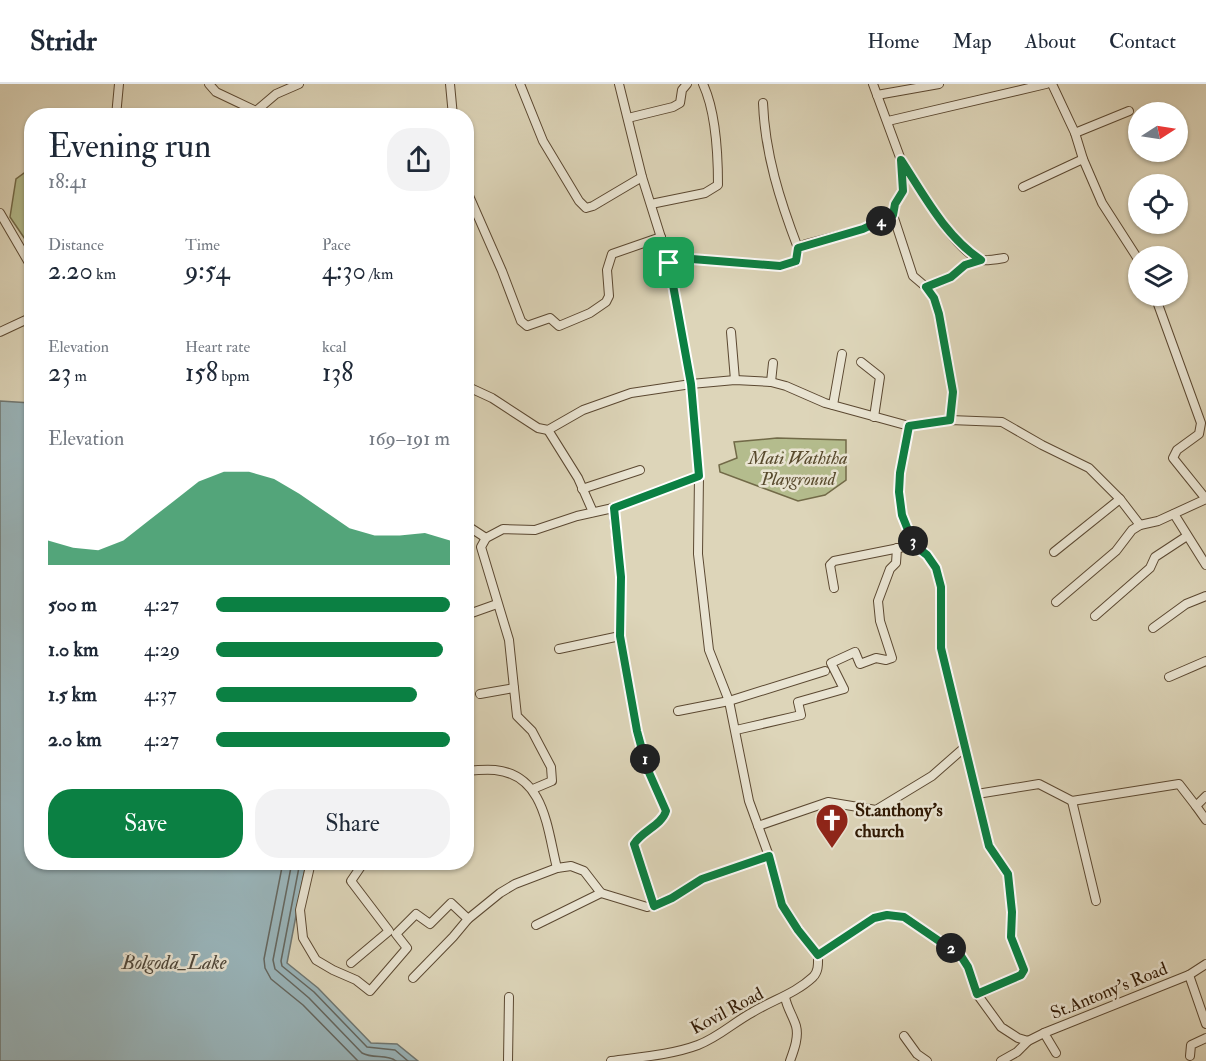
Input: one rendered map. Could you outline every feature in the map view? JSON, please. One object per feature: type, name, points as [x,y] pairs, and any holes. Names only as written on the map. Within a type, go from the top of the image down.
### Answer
[{"type":"street","points":[[117,108],[119,84]]},
{"type":"street","points":[[209,84],[216,92],[248,108]]},
{"type":"street","points":[[263,108],[276,94],[298,84]]},
{"type":"street","points":[[450,84],[452,108]]},
{"type":"street","points":[[520,84],[543,141],[579,201],[586,208],[642,177]]},
{"type":"street","points":[[619,84],[642,177],[669,263],[691,384],[699,476],[698,554],[709,650],[729,702],[748,801],[769,856],[782,905],[818,955],[874,918],[887,915],[904,917],[961,956],[968,967],[977,994],[1001,1027],[1018,1038],[1028,1041]]},
{"type":"street","points":[[628,118],[674,107],[680,103],[682,90],[687,84]]},
{"type":"street","points":[[651,204],[705,193],[718,185],[717,151],[708,96],[703,84]]},
{"type":"street","points":[[873,84],[901,160],[903,191],[895,204],[893,215],[913,276],[926,287],[934,298],[939,314],[953,392],[950,420]]},
{"type":"street","points":[[877,95],[939,84]]},
{"type":"street","points":[[888,121],[1046,84]]},
{"type":"street","points":[[1052,84],[1075,133],[1083,159],[1102,203],[1130,246]]},
{"type":"street","points":[[669,263],[681,259],[692,259],[780,266],[796,261],[798,248],[771,166],[764,128],[763,103]]},
{"type":"street","points":[[1075,133],[1128,111]]},
{"type":"street","points":[[1023,187],[1083,159]]},
{"type":"street","points":[[901,160],[942,222],[963,248],[981,260]]},
{"type":"street","points":[[0,213],[24,254]]},
{"type":"street","points":[[474,215],[502,270],[521,321],[527,326],[550,318],[559,327],[590,313],[606,302],[609,296],[607,270],[612,254],[661,237]]},
{"type":"street","points":[[798,248],[863,229],[893,215]]},
{"type":"street","points":[[926,287],[951,277],[965,265],[981,260],[1004,258]]},
{"type":"street","points":[[1056,602],[1116,551],[1132,530],[1206,499],[1173,458],[1177,450],[1196,437],[1201,429],[1201,423],[1159,306]]},
{"type":"street","points":[[0,332],[24,321]]},
{"type":"street","points":[[731,332],[735,380]]},
{"type":"street","points":[[833,405],[842,354]]},
{"type":"street","points":[[861,362],[880,377],[873,417]]},
{"type":"street","points":[[771,382],[773,363]]},
{"type":"street","points":[[474,390],[492,398],[538,428],[548,430],[583,410],[631,393],[735,380],[771,382],[833,405],[909,426],[950,420],[1002,422],[1089,468],[1120,499],[1140,525]]},
{"type":"street","points":[[909,426],[900,473],[899,492],[902,515],[914,545],[927,555],[936,568],[941,587],[941,648],[989,846],[1008,874],[1011,937],[1024,970],[1021,975],[977,994]]},
{"type":"street","points":[[548,430],[578,478],[593,512]]},
{"type":"street","points":[[582,489],[640,470]]},
{"type":"street","points":[[533,789],[552,781],[551,767],[532,731],[517,716],[509,640],[481,547],[486,538],[503,529],[534,530],[614,508],[699,476]]},
{"type":"street","points":[[1054,552],[1120,499]]},
{"type":"street","points":[[614,508],[621,577],[620,636],[647,768],[666,811],[664,817],[634,844],[654,906]]},
{"type":"street","points":[[1174,514],[1206,565]]},
{"type":"street","points":[[474,530],[486,538]]},
{"type":"street","points":[[1095,616],[1150,568],[1155,557],[1187,536]]},
{"type":"street","points":[[834,588],[830,565],[834,561],[914,545]]},
{"type":"street","points":[[736,730],[801,715],[798,702],[843,689],[831,663],[839,659],[855,652],[860,664],[876,658],[886,660],[892,658],[880,621],[878,601],[890,569],[896,563],[897,548]]},
{"type":"street","points":[[1153,628],[1186,604],[1206,596]]},
{"type":"street","points":[[474,612],[497,604]]},
{"type":"street","points":[[559,649],[620,636]]},
{"type":"street","points":[[1169,677],[1206,661]]},
{"type":"street","points":[[678,711],[729,702],[825,671]]},
{"type":"street","points":[[480,694],[514,688]]},
{"type":"street","points":[[758,826],[828,802],[876,810],[932,776],[965,747]]},
{"type":"street","points":[[474,771],[494,770],[509,773],[533,789],[541,802],[557,868]]},
{"type":"street","points":[[977,794],[1039,784],[1072,801],[1179,784],[1206,820]]},
{"type":"street","points":[[1196,806],[1206,796]]},
{"type":"street","points":[[1072,801],[1096,901]]},
{"type":"street","points":[[413,978],[453,938],[468,918],[500,893],[515,884],[557,868],[572,866],[584,871],[601,893],[647,907],[672,898],[702,879],[769,856]]},
{"type":"street","points":[[309,870],[300,910],[303,938],[316,960],[356,980],[370,991],[407,948],[396,934],[416,914],[430,924],[451,903],[468,918]]},
{"type":"street","points":[[351,963],[388,931],[351,881],[359,870]]},
{"type":"street","points":[[536,926],[601,893]]},
{"type":"street","name":"Kovil Road","points":[[612,1061],[697,1046],[725,1032],[753,1012],[785,997],[815,975],[819,964],[818,955]]},
{"type":"street","name":"St.Antony's Road","points":[[1000,1060],[1017,1052],[1028,1041],[1044,1033],[1189,975],[1206,964]]},
{"type":"street","points":[[1189,975],[1206,1024]]},
{"type":"street","points":[[508,1061],[509,997]]},
{"type":"street","points":[[785,997],[796,1026],[797,1038],[790,1061]]},
{"type":"street","name":"St.Antony's Road","points":[[1044,1033],[1056,1053]]},
{"type":"street","points":[[904,1036],[917,1054],[927,1061]]},
{"type":"street","points":[[1190,1056],[1191,1045],[1206,1038]]},
{"type":"green space","points":[[24,173],[24,238],[10,217],[16,179]]},
{"type":"green space","name":"Mati Waththa Playground","points":[[777,438],[846,440],[846,480],[825,495],[798,501],[720,472],[719,465],[737,458],[734,442]]},
{"type":"water","name":"Bolgoda_Lake","points":[[0,401],[24,403],[24,870],[305,870],[287,963],[318,988],[371,1043],[397,1044],[418,1061],[0,1061]]},
{"type":"place","name":"St.anthony's church","points":[[832,849]]},
{"type":"route","points":[[901,160],[942,222],[963,248],[981,260],[965,265],[951,277],[926,287],[934,298],[939,314],[953,392],[950,420],[909,426],[906,433],[899,492],[902,515],[914,545],[927,555],[936,568],[941,587],[941,648],[989,846],[1008,874],[1012,912],[1011,937],[1024,970],[1021,975],[977,994],[968,967],[961,956],[904,917],[887,915],[874,918],[858,927],[818,955],[782,905],[769,856],[702,879],[689,885],[672,898],[654,906],[634,844],[664,817],[666,811],[647,768],[637,731],[620,636],[621,577],[614,508],[699,476],[691,384],[669,263],[681,259],[692,259],[780,266],[796,261],[798,248],[806,244],[863,229],[893,215],[895,204],[903,191],[901,160]]}]
